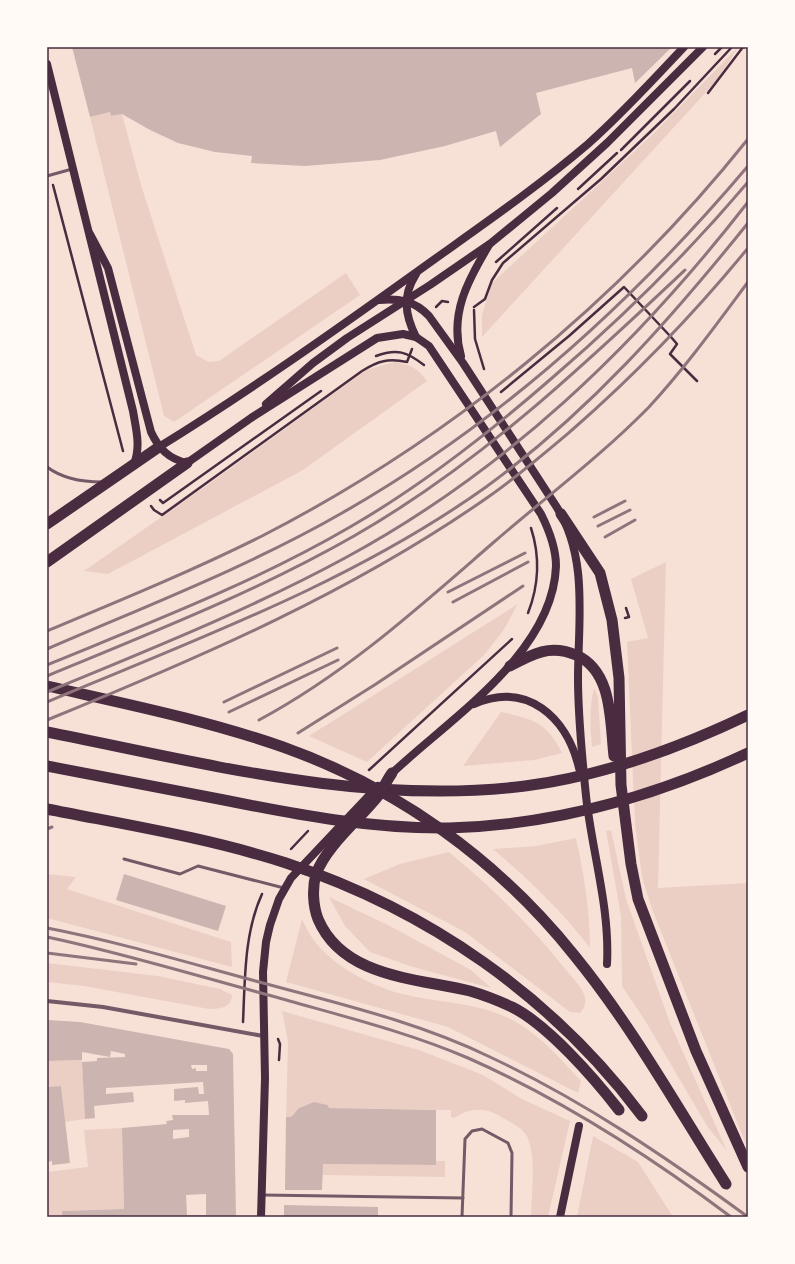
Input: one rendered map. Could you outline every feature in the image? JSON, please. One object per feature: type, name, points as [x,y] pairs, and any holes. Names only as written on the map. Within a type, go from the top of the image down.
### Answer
[{"type":"highway","points":[[47,524],[74,507],[106,482],[159,447]]},
{"type":"highway","points":[[47,562],[144,495],[187,463]]},
{"type":"highway","points":[[561,514],[600,573],[609,605],[615,636],[619,678],[621,785],[631,864],[640,905],[696,1050],[748,1167]]},
{"type":"highway","points":[[510,666],[530,655],[550,649],[560,650],[578,656],[592,665],[598,672],[606,696],[615,763],[621,785]]},
{"type":"highway","points":[[47,686],[203,723],[260,740],[307,757],[360,781],[437,825],[476,855],[517,893],[553,930],[598,986],[630,1030],[726,1184]]},
{"type":"highway","points":[[47,732],[229,768],[301,780],[377,789],[454,790],[526,786],[593,773],[636,761],[680,745],[748,715]]},
{"type":"highway","points":[[47,766],[335,820],[397,826],[450,828],[511,823],[588,810],[646,794],[704,772],[748,753]]},
{"type":"highway","points":[[392,773],[378,795],[330,852],[316,874],[314,886],[315,912],[328,937],[350,956],[380,971],[394,976],[471,992],[513,1008],[551,1036],[590,1076],[619,1110]]},
{"type":"highway","points":[[47,809],[182,836],[286,863],[356,889],[387,903],[445,936],[525,992],[584,1048],[642,1116]]},
{"type":"main road","points":[[159,447],[225,406],[379,300],[418,270],[504,210],[567,161],[601,132],[684,47]]},
{"type":"main road","points":[[251,418],[313,363],[353,334],[405,300],[430,286],[491,243],[552,193],[607,144],[703,47]]},
{"type":"main road","points":[[47,64],[133,411],[138,455],[130,467]]},
{"type":"main road","points":[[90,234],[108,268],[151,432],[159,447],[171,458],[187,463],[251,418],[377,338],[403,334],[416,337],[429,346],[541,514],[550,531],[556,566],[550,597],[538,628],[510,666],[469,706],[392,773],[298,869],[284,888],[274,913],[266,942],[263,972],[264,1078],[261,1217]]},
{"type":"main road","points":[[462,363],[458,348],[458,317],[463,294],[469,278],[491,243]]},
{"type":"main road","points":[[416,337],[407,318],[405,300],[411,282],[418,270]]},
{"type":"main road","points":[[379,300],[405,300],[423,310],[429,316],[462,363],[561,514],[567,527],[576,566],[580,595],[578,656],[581,741],[586,798],[605,914],[607,964]]},
{"type":"main road","points":[[469,706],[486,698],[507,696],[521,698],[545,709],[555,718],[565,731],[576,757],[586,798]]},
{"type":"main road","points":[[560,1217],[579,1126]]},
{"type":"street","points":[[47,1001],[103,1007],[263,1036]]},
{"type":"lane","points":[[49,176],[73,169]]},
{"type":"lane","points":[[47,467],[55,473],[72,479],[106,482]]},
{"type":"lane","points":[[124,859],[180,874],[198,866],[284,888]]},
{"type":"lane","points":[[462,1217],[465,1139],[472,1131],[482,1129],[508,1143],[512,1153],[511,1217]]},
{"type":"lane","points":[[261,1195],[463,1198]]},
{"type":"path","points":[[475,339],[474,307],[485,299],[494,275],[503,263],[601,179],[674,109],[732,47]]},
{"type":"path","points":[[708,93],[743,47]]},
{"type":"path","points":[[49,176],[122,445],[130,467]]},
{"type":"path","points":[[501,392],[569,336],[624,287],[677,344],[670,354],[697,381]]},
{"type":"path","points":[[439,297],[450,303]]},
{"type":"path","points":[[433,312],[442,300]]},
{"type":"path","points":[[372,357],[385,352],[410,354],[426,366]]},
{"type":"path","points":[[144,495],[154,510],[162,515],[366,368],[393,359],[407,362],[410,354]]},
{"type":"path","points":[[163,503],[322,391]]},
{"type":"path","points":[[531,605],[536,586],[538,564],[533,534]]},
{"type":"path","points":[[242,1031],[244,1006]]},
{"type":"shaded area","points":[[738,47],[719,78],[482,337],[482,315],[492,283],[652,135]]},
{"type":"shaded area","points":[[110,112],[111,116],[122,114],[141,185],[196,355],[209,362],[219,361],[346,273],[360,295],[174,422],[164,416],[90,117]]},
{"type":"shaded area","points":[[395,362],[405,364],[413,368],[427,381],[303,470],[108,574],[84,571],[206,486],[366,370]]},
{"type":"shaded area","points":[[666,562],[658,888],[748,883],[747,1147],[652,909],[642,877],[635,824],[627,642],[648,638],[631,579]]},
{"type":"shaded area","points":[[518,604],[503,631],[484,655],[367,762],[309,736]]},
{"type":"shaded area","points":[[594,688],[598,697],[601,744],[592,747],[590,717]]},
{"type":"shaded area","points":[[501,712],[522,717],[544,728],[550,734],[562,753],[534,760],[463,766]]},
{"type":"shaded area","points":[[611,830],[626,899],[670,1023],[727,1151],[707,1126],[646,1022],[622,986],[621,916],[606,831]]},
{"type":"shaded area","points":[[576,838],[586,893],[590,948],[568,921],[544,896],[493,849],[536,846]]},
{"type":"shaded area","points":[[449,852],[525,922],[576,982],[585,997],[583,1010],[580,1013],[570,1012],[465,932],[364,879],[400,864]]},
{"type":"shaded area","points":[[47,874],[76,877],[67,889],[231,942],[232,967],[47,918]]},
{"type":"shaded area","points":[[329,897],[390,926],[471,970],[491,988],[413,967],[370,952],[345,926]]},
{"type":"shaded area","points":[[302,919],[316,943],[332,959],[362,979],[395,992],[421,998],[474,1006],[511,1019],[544,1043],[581,1081],[578,1093],[448,1027],[286,982]]},
{"type":"shaded area","points":[[47,963],[158,976],[220,989],[232,995],[230,1003],[224,1007],[209,1009],[84,986],[47,982]]},
{"type":"shaded area","points":[[282,1011],[419,1050],[483,1075],[522,1099],[570,1121],[548,1217],[531,1217],[533,1173],[531,1149],[528,1139],[524,1132],[518,1127],[492,1112],[476,1110],[465,1112],[454,1118],[451,1117],[451,1110],[329,1108],[328,1105],[317,1103],[303,1106],[291,1117],[286,1117],[288,1042]]},
{"type":"shaded area","points":[[82,1060],[85,1119],[65,1122],[61,1086],[47,1087],[47,1061]]},
{"type":"shaded area","points":[[122,1128],[124,1209],[62,1211],[62,1217],[47,1217],[47,1172],[88,1167],[84,1130]]},
{"type":"shaded area","points":[[593,1136],[638,1162],[673,1217],[577,1217]]},
{"type":"shaded area","points":[[436,1161],[445,1161],[445,1177],[322,1175],[323,1164],[436,1165]]},
{"type":"building","points":[[72,47],[672,47],[635,83],[632,68],[536,93],[541,114],[500,147],[496,131],[445,146],[380,160],[305,166],[251,163],[252,156],[215,152],[178,143],[150,130],[122,114],[111,116],[110,112],[90,117]]},
{"type":"building","points":[[124,874],[226,906],[218,931],[116,900]]},
{"type":"building","points":[[47,1020],[80,1022],[229,1049],[233,1054],[236,1217],[62,1217],[62,1211],[124,1209],[122,1128],[167,1124],[166,1121],[173,1120],[172,1115],[209,1115],[208,1101],[185,1103],[185,1100],[174,1101],[174,1089],[198,1087],[199,1094],[204,1094],[203,1082],[106,1088],[106,1094],[133,1092],[134,1102],[94,1106],[95,1118],[85,1119],[82,1062],[97,1061],[97,1058],[125,1057],[125,1054],[111,1051],[110,1057],[82,1052],[82,1060],[47,1061]],"holes":[[[191,1065],[207,1065],[207,1071],[196,1071],[196,1068],[192,1069]],[[189,1129],[189,1137],[173,1139],[173,1130]],[[206,1194],[206,1215],[187,1215],[186,1195]]]},
{"type":"building","points":[[61,1086],[70,1163],[52,1165],[52,1161],[47,1162],[47,1087]]},
{"type":"building","points":[[314,1102],[328,1105],[329,1108],[436,1110],[436,1165],[323,1164],[322,1190],[285,1190],[286,1117],[291,1117],[299,1108]]},
{"type":"building","points":[[284,1205],[378,1207],[378,1217],[284,1217]]},
{"type":"railway","points":[[47,631],[182,574],[236,549],[331,498],[398,457],[463,411],[526,363],[586,311],[643,257],[697,199],[748,139]]},
{"type":"railway","points":[[47,649],[196,585],[306,533],[399,478],[455,441],[560,358],[610,312],[658,265],[748,166]]},
{"type":"railway","points":[[47,665],[162,618],[239,584],[314,547],[404,494],[504,419],[604,332],[654,284],[702,234],[748,182]]},
{"type":"railway","points":[[47,692],[198,629],[309,577],[404,524],[460,486],[514,445],[565,401],[614,355],[705,255],[748,202]]},
{"type":"railway","points":[[47,702],[217,631],[328,580],[382,552],[435,521],[486,487],[559,428],[626,364],[658,330],[748,223]]},
{"type":"railway","points":[[47,720],[162,672],[276,620],[386,562],[439,530],[491,495],[572,430],[642,365],[707,296],[748,248]]},
{"type":"railway","points":[[47,676],[241,594],[354,536],[400,508],[444,478],[527,413],[568,378],[685,270]]},
{"type":"railway","points":[[259,720],[292,701],[353,660],[410,614],[631,425],[675,377],[748,282]]},
{"type":"railway","points":[[594,517],[625,501]]},
{"type":"railway","points":[[598,526],[630,510]]},
{"type":"railway","points":[[605,537],[635,520]]},
{"type":"railway","points":[[448,592],[525,553]]},
{"type":"railway","points":[[453,602],[528,562]]},
{"type":"railway","points":[[298,733],[376,684],[523,586]]},
{"type":"railway","points":[[224,702],[337,648]]},
{"type":"railway","points":[[229,712],[338,660]]},
{"type":"railway","points":[[47,829],[52,827]]},
{"type":"railway","points":[[47,928],[129,947],[350,1006],[407,1024],[463,1045],[524,1074],[590,1111],[655,1151],[748,1217]]},
{"type":"railway","points":[[47,937],[132,957],[346,1017],[444,1048],[503,1074],[571,1110],[669,1172],[731,1217]]},
{"type":"railway","points":[[47,953],[136,964]]}]
